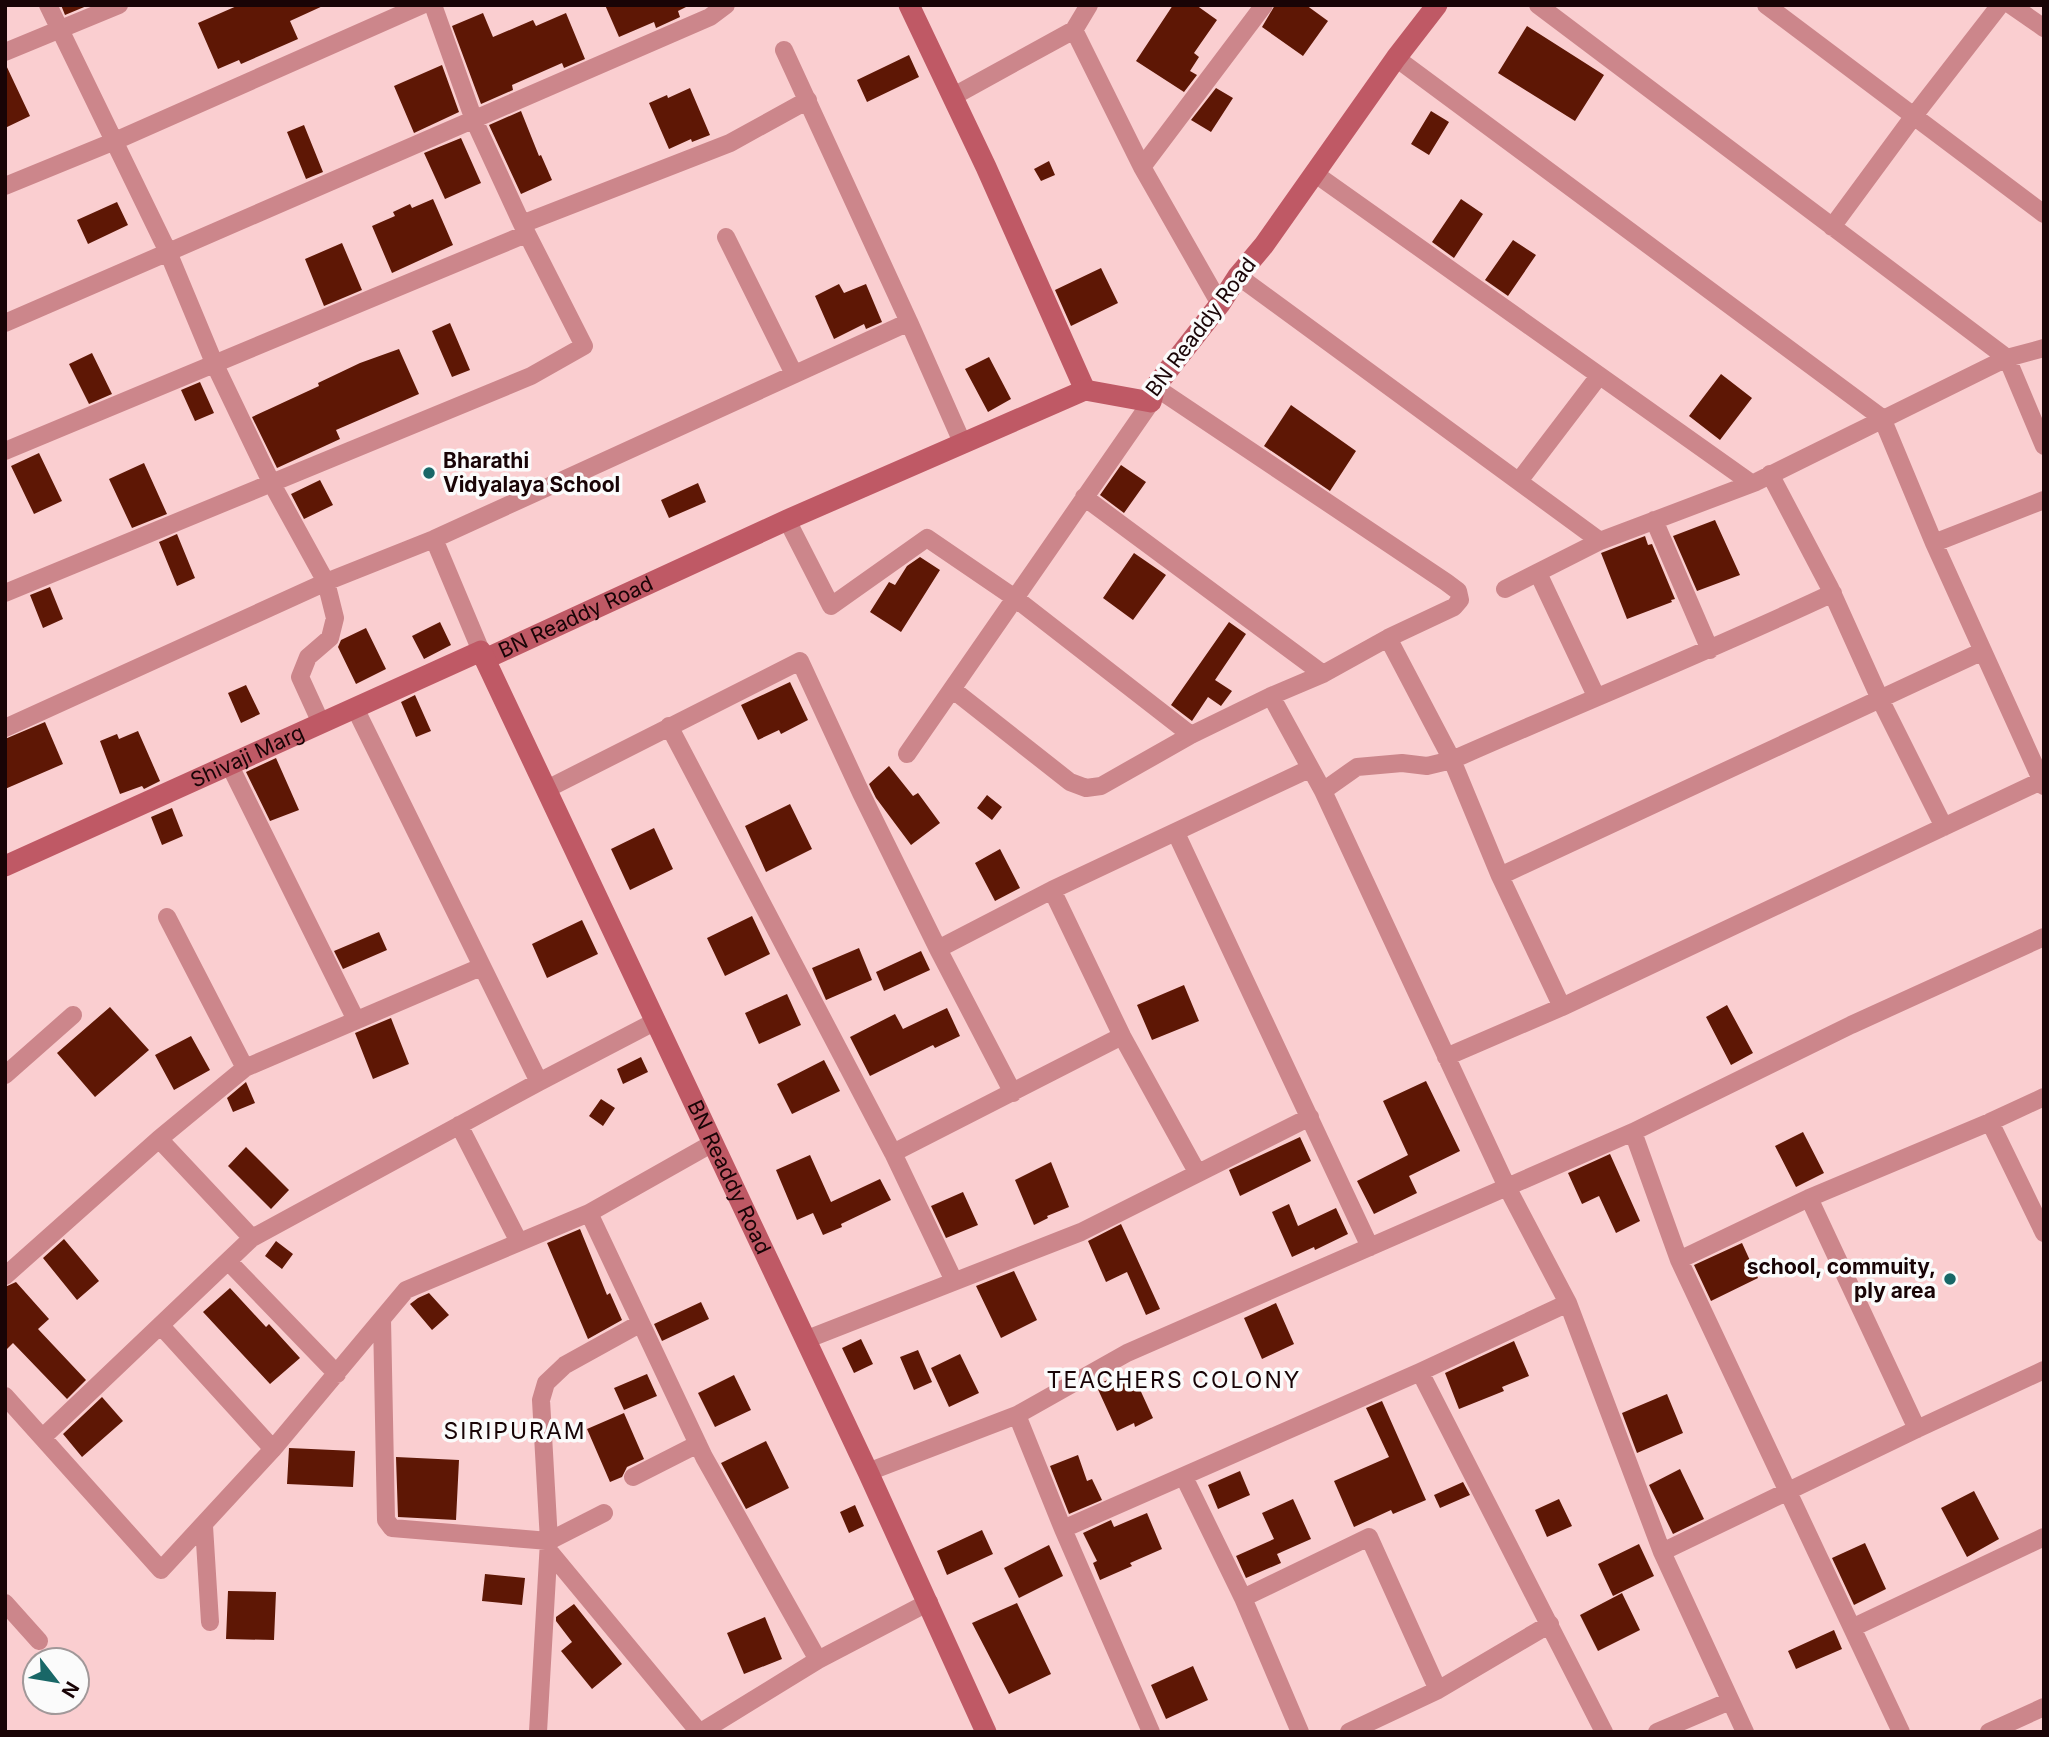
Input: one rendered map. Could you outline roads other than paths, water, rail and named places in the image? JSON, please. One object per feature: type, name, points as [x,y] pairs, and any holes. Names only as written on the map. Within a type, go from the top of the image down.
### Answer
[{"type":"street","points":[[48,5],[168,252],[215,365],[272,484],[326,582],[335,618],[330,638],[308,657],[300,677],[321,723]]},
{"type":"street","points":[[5,52],[119,5]]},
{"type":"street","points":[[5,186],[115,141],[422,5]]},
{"type":"street","points":[[5,593],[531,376],[584,345],[524,229],[474,120],[433,5]]},
{"type":"street","points":[[5,323],[710,17],[726,5]]},
{"type":"street","points":[[909,5],[1085,390]]},
{"type":"street","points":[[952,97],[1074,30],[1088,5]]},
{"type":"street","points":[[1142,167],[1264,5]]},
{"type":"street","name":"BN Readdy Road","points":[[986,1732],[929,1602],[483,655],[1085,390],[1153,394],[1437,5]]},
{"type":"street","points":[[1538,5],[2007,358],[2044,446]]},
{"type":"street","points":[[1766,5],[2044,214]]},
{"type":"street","points":[[1832,227],[2000,5]]},
{"type":"street","points":[[2011,5],[2044,28]]},
{"type":"street","points":[[1074,30],[1142,167],[1220,304]]},
{"type":"street","points":[[784,50],[962,442]]},
{"type":"street","points":[[1396,58],[1882,418],[1934,543],[2043,783],[1562,1007],[1446,1057]]},
{"type":"street","points":[[5,451],[215,365],[524,229],[730,143],[808,100]]},
{"type":"street","points":[[1314,173],[1751,483]]},
{"type":"street","points":[[726,237],[794,374]]},
{"type":"street","points":[[1238,276],[1600,541]]},
{"type":"street","points":[[5,728],[326,582],[434,539],[909,322]]},
{"type":"street","points":[[1505,589],[1600,541],[1751,483],[2007,358],[2044,348]]},
{"type":"street","points":[[1519,481],[1600,376]]},
{"type":"street","points":[[906,754],[1153,394],[1458,591],[1460,600],[1454,607],[1388,638],[1323,674],[1191,735],[1101,786],[1086,788],[1070,782],[952,689]]},
{"type":"street","points":[[1770,474],[1833,593],[1880,699],[1944,827]]},
{"type":"street","points":[[1084,497],[1323,674]]},
{"type":"street","points":[[1934,543],[2044,500]]},
{"type":"street","points":[[787,520],[831,606],[927,538],[1015,598],[1191,735]]},
{"type":"street","points":[[1654,520],[1710,650]]},
{"type":"street","points":[[434,539],[483,655]]},
{"type":"street","points":[[1538,573],[1596,696]]},
{"type":"street","points":[[1323,791],[1357,767],[1402,764],[1427,766],[1452,760],[1596,696],[1710,650],[1833,593]]},
{"type":"street","points":[[1388,638],[1452,760],[1500,876],[1562,1007]]},
{"type":"street","points":[[1500,876],[1983,651]]},
{"type":"street","name":"Shivaji Marg","points":[[5,866],[321,723],[483,655]]},
{"type":"street","points":[[547,789],[800,661],[861,793],[1013,1093]]},
{"type":"street","points":[[1271,696],[1323,791],[1507,1187],[1568,1303],[1662,1552],[1745,1732]]},
{"type":"street","points":[[355,708],[539,1082]]},
{"type":"street","points":[[669,726],[893,1153],[954,1281]]},
{"type":"street","points":[[230,766],[356,1020]]},
{"type":"street","points":[[939,949],[1052,890],[1309,769]]},
{"type":"street","points":[[1176,833],[1370,1247]]},
{"type":"street","points":[[1052,890],[1122,1036],[1197,1172]]},
{"type":"street","points":[[167,917],[245,1068]]},
{"type":"street","points":[[868,1472],[1017,1415],[1127,1353],[1633,1132],[1851,1026],[2044,937]]},
{"type":"street","points":[[5,1276],[159,1139],[245,1068],[481,967]]},
{"type":"street","points":[[5,1075],[73,1015]]},
{"type":"street","points":[[43,1437],[252,1238],[656,1021]]},
{"type":"street","points":[[893,1153],[1122,1036]]},
{"type":"street","points":[[1679,1260],[1809,1198],[2044,1097]]},
{"type":"street","points":[[805,1340],[1081,1231],[1310,1116]]},
{"type":"street","points":[[1990,1122],[2044,1233]]},
{"type":"street","points":[[459,1125],[519,1242]]},
{"type":"street","points":[[1633,1132],[1679,1260],[1901,1732]]},
{"type":"street","points":[[159,1139],[252,1238]]},
{"type":"street","points":[[5,1396],[162,1570],[273,1449],[406,1290],[589,1213],[713,1143]]},
{"type":"street","points":[[1809,1198],[1917,1429]]},
{"type":"street","points":[[589,1213],[698,1444],[818,1660]]},
{"type":"street","points":[[228,1261],[337,1374]]},
{"type":"street","points":[[1063,1529],[1420,1372],[1568,1303]]},
{"type":"street","points":[[382,1319],[386,1520],[392,1528],[549,1546],[604,1513]]},
{"type":"street","points":[[538,1732],[549,1546],[541,1400],[546,1384],[565,1364],[641,1323]]},
{"type":"street","points":[[161,1326],[273,1449]]},
{"type":"street","points":[[1662,1552],[2044,1370]]},
{"type":"street","points":[[1420,1372],[1604,1732]]},
{"type":"street","points":[[1017,1415],[1151,1732]]},
{"type":"street","points":[[633,1477],[698,1444]]},
{"type":"street","points":[[1184,1477],[1243,1598],[1300,1732]]},
{"type":"street","points":[[204,1526],[209,1622]]},
{"type":"street","points":[[1243,1598],[1369,1537],[1438,1690]]},
{"type":"street","points":[[1852,1628],[2044,1537]]},
{"type":"street","points":[[549,1546],[700,1732],[818,1660],[929,1602]]},
{"type":"street","points":[[5,1603],[39,1641]]},
{"type":"street","points":[[1349,1732],[1438,1690],[1550,1624]]},
{"type":"street","points":[[1657,1732],[1730,1701]]},
{"type":"street","points":[[1989,1732],[2044,1707]]},
{"type":"place","name":"Bharathi Vidyalaya School","points":[[429,473]]},
{"type":"place","name":"school, commuity, ply area","points":[[1950,1279]]},
{"type":"district","name":"TEACHERS COLONY","points":[[1174,1380]]},
{"type":"district","name":"SIRIPURAM","points":[[515,1431]]}]
